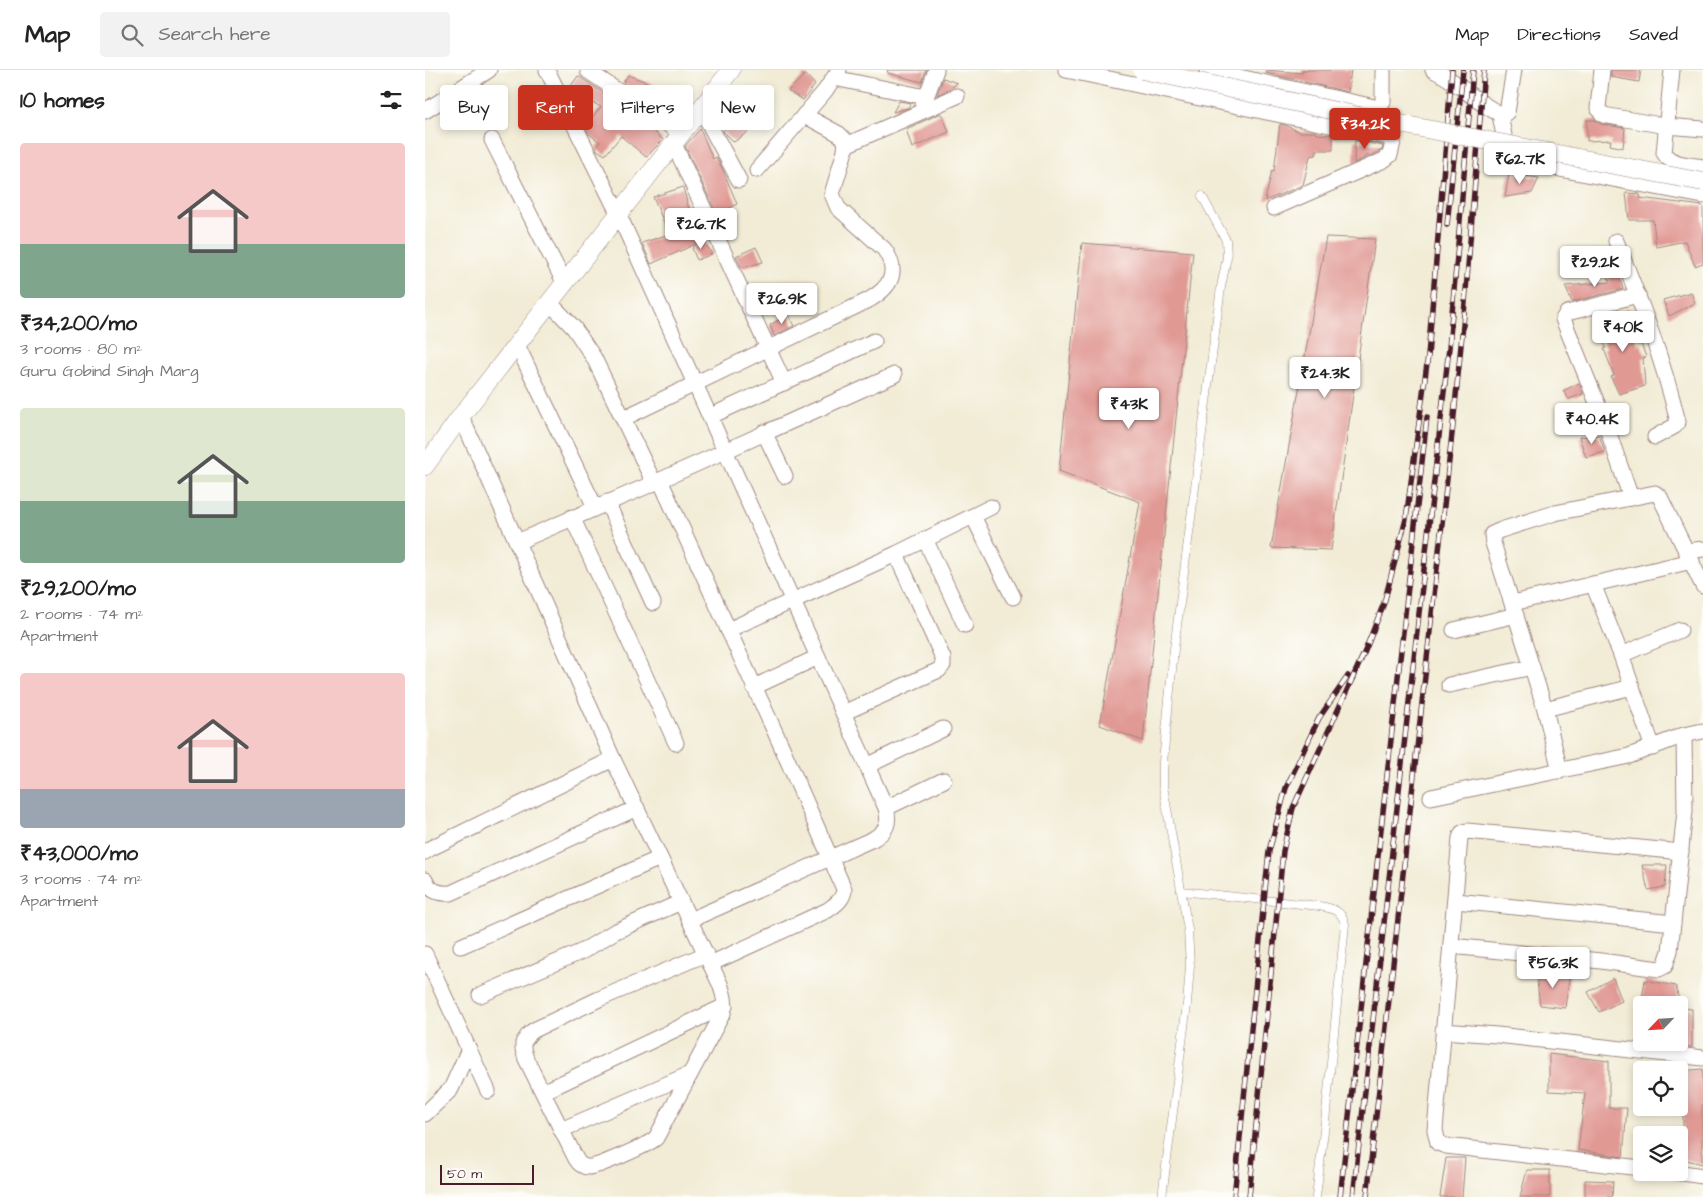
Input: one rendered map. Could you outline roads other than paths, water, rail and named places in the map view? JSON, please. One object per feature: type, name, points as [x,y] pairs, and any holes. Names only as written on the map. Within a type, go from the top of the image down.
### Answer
[{"type":"street","points":[[425,110],[489,70]]},
{"type":"street","points":[[547,70],[619,215],[886,808],[888,823],[880,835],[690,920]]},
{"type":"street","points":[[425,466],[461,416],[731,70]]},
{"type":"street","points":[[921,112],[936,70]]},
{"type":"street","points":[[1066,70],[1387,137],[1393,142],[1390,155],[1384,160],[1274,208]]},
{"type":"street","points":[[1142,70],[1364,117],[1651,170],[1703,182]]},
{"type":"street","points":[[1207,70],[1379,108],[1383,102],[1383,70]]},
{"type":"street","points":[[1433,70],[1461,86],[1500,115],[1508,156],[1512,160],[1703,196]]},
{"type":"street","points":[[1500,115],[1505,115],[1507,112],[1514,70]]},
{"type":"street","points":[[1602,70],[1598,108],[1601,114],[1666,126],[1703,129]]},
{"type":"street","points":[[1672,70],[1664,149],[1666,157],[1674,161],[1703,167]]},
{"type":"street","points":[[588,71],[678,139],[784,383]]},
{"type":"street","points":[[757,170],[825,92],[837,74],[926,97]]},
{"type":"street","points":[[846,145],[957,96]]},
{"type":"street","points":[[701,109],[739,180]]},
{"type":"street","points":[[624,418],[877,295],[889,284],[892,265],[889,256],[884,249],[838,208],[832,194],[846,141],[839,134],[804,115]]},
{"type":"street","points":[[491,140],[565,284]]},
{"type":"street","points":[[1616,241],[1638,295],[1668,383],[1678,422],[1675,426],[1655,437]]},
{"type":"street","points":[[1631,498],[1606,425],[1563,318],[1567,314],[1638,295]]},
{"type":"street","points":[[461,416],[613,759],[690,920],[708,959],[722,990],[725,1006],[723,1014],[656,1138],[647,1144],[591,1167],[580,1165],[575,1159],[523,1050],[523,1043],[529,1034],[599,999],[708,959],[828,910],[842,896],[844,889],[728,630],[657,481],[585,343],[574,328],[550,303]]},
{"type":"street","points":[[711,416],[875,341]]},
{"type":"street","points":[[517,345],[653,603]]},
{"type":"street","points":[[517,542],[894,375]]},
{"type":"street","points":[[764,432],[785,476]]},
{"type":"street","points":[[1560,771],[1545,709],[1493,543],[1492,534],[1555,513],[1655,493],[1658,495],[1703,586]]},
{"type":"street","points":[[728,630],[896,554],[991,507]]},
{"type":"street","points":[[973,516],[1013,597]]},
{"type":"street","points":[[572,517],[676,743]]},
{"type":"street","points":[[925,540],[965,625]]},
{"type":"street","points":[[1454,630],[1593,584],[1689,556],[1703,549]]},
{"type":"street","points":[[843,712],[939,670],[943,664],[943,658],[896,554]]},
{"type":"street","points":[[1593,584],[1621,655],[1653,748]]},
{"type":"street","points":[[1621,655],[1680,630]]},
{"type":"street","points":[[754,687],[818,657]]},
{"type":"street","points":[[1449,685],[1532,667]]},
{"type":"street","points":[[1545,709],[1632,687]]},
{"type":"street","points":[[867,766],[943,729]]},
{"type":"street","points":[[1431,797],[1629,756],[1685,735],[1703,731]]},
{"type":"street","points":[[1451,946],[1661,969],[1665,966],[1668,959],[1673,923],[1685,811],[1685,735]]},
{"type":"street","points":[[425,852],[439,843],[613,759]]},
{"type":"street","points":[[886,808],[944,780]]},
{"type":"street","points":[[425,880],[430,889],[436,892],[451,893],[637,808]]},
{"type":"street","points":[[1633,1167],[1446,1146],[1439,1143],[1435,1130],[1460,838],[1464,832],[1681,852]]},
{"type":"street","points":[[461,946],[660,858]]},
{"type":"street","points":[[1455,901],[1673,923]]},
{"type":"street","points":[[480,995],[583,951],[603,938],[681,902]]},
{"type":"street","points":[[425,954],[488,1091]]},
{"type":"street","points":[[543,1092],[725,1006]]},
{"type":"street","points":[[1443,1031],[1497,1035],[1703,1058]]},
{"type":"street","points":[[425,1114],[451,1089],[469,1049]]},
{"type":"street","points":[[561,1130],[690,1074]]},
{"type":"street","points":[[1688,1174],[1703,1176]]},
{"type":"lane","points":[[1163,1197],[1190,966],[1188,930],[1163,786],[1163,762],[1173,649],[1221,287],[1227,257],[1226,240],[1202,196]]},
{"type":"lane","points":[[1181,891],[1333,908],[1341,913],[1344,918],[1345,924],[1316,1197]]},
{"type":"railway","points":[[1249,1197],[1283,851],[1293,808],[1365,651],[1384,603],[1406,519],[1428,356],[1452,70]]},
{"type":"railway","points":[[1447,225],[1463,70]]},
{"type":"railway","points":[[1353,1197],[1449,348],[1473,70]]},
{"type":"railway","points":[[1367,1197],[1454,416],[1484,70]]},
{"type":"railway","points":[[1340,1197],[1427,417]]},
{"type":"railway","points":[[1234,1197],[1269,851],[1286,788],[1319,718],[1348,676]]}]
